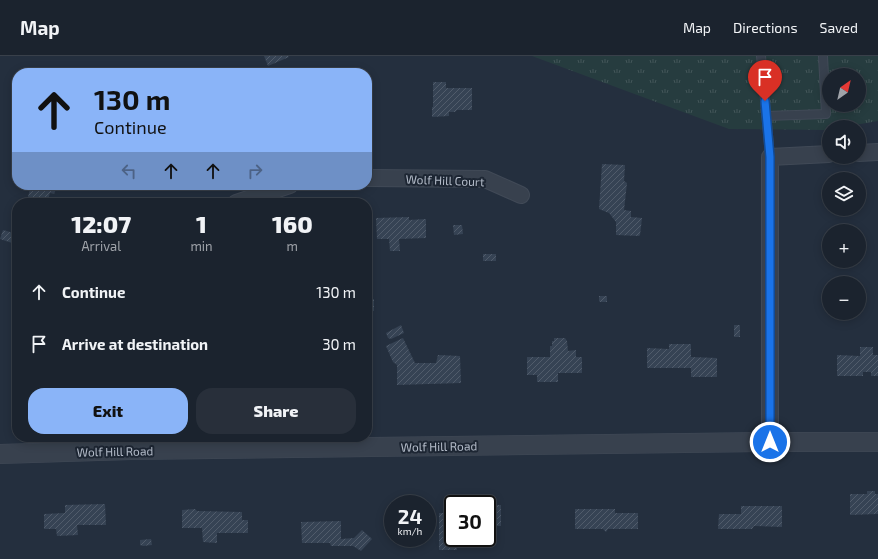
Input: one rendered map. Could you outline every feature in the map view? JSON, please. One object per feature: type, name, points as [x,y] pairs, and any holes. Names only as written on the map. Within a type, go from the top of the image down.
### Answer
[{"type":"street","points":[[866,153],[878,152]]},
{"type":"street","points":[[770,442],[770,157],[822,154]]},
{"type":"street","name":"Wolf Hill Court","points":[[372,178],[485,179],[521,195]]},
{"type":"street","points":[[251,198],[275,190]]},
{"type":"street","name":"Wolf Hill Road","points":[[0,454],[131,444],[878,442]]},
{"type":"lane","points":[[761,56],[770,157]]},
{"type":"lane","points":[[766,116],[826,114],[823,56]]},
{"type":"green space","points":[[532,56],[878,56],[878,121],[866,123],[866,120],[822,120],[822,130],[729,129]]},
{"type":"building","points":[[264,56],[288,56],[289,57],[268,66]]},
{"type":"building","points":[[433,82],[446,82],[446,88],[472,88],[472,110],[457,110],[455,112],[449,112],[449,116],[432,117]]},
{"type":"building","points":[[602,164],[625,165],[624,181],[627,183],[624,210],[631,211],[631,217],[642,218],[639,236],[616,235],[616,222],[609,213],[599,209]]},
{"type":"building","points":[[30,190],[56,190],[54,194],[50,193],[48,198],[28,198]]},
{"type":"building","points":[[409,217],[409,220],[426,219],[426,238],[399,239],[400,251],[390,251],[389,239],[377,239],[376,218]]},
{"type":"building","points":[[453,225],[462,225],[463,234],[454,235]]},
{"type":"building","points":[[3,230],[12,233],[12,243],[0,239]]},
{"type":"building","points":[[483,254],[496,254],[496,261],[483,261]]},
{"type":"building","points":[[599,296],[607,296],[607,302],[600,302]]},
{"type":"building","points":[[372,299],[374,299],[374,311],[372,311]]},
{"type":"building","points":[[401,325],[404,333],[391,339],[388,338],[386,333]]},
{"type":"building","points":[[734,325],[740,325],[740,337],[734,337]]},
{"type":"building","points":[[403,338],[415,363],[436,363],[438,355],[460,356],[461,383],[397,385],[397,365],[393,362],[386,346]]},
{"type":"building","points":[[554,338],[565,338],[567,341],[568,351],[576,350],[576,357],[582,357],[582,373],[558,373],[558,382],[537,382],[537,375],[527,375],[527,357],[550,357],[550,346],[552,346],[552,341],[554,341]]},
{"type":"building","points":[[669,344],[691,344],[691,357],[717,358],[717,377],[691,377],[691,368],[647,368],[647,348],[669,349]]},
{"type":"building","points":[[860,347],[873,347],[873,355],[878,355],[878,376],[871,376],[871,372],[863,372],[863,376],[837,376],[837,355],[860,356]]},
{"type":"building","points":[[867,491],[875,491],[875,494],[878,494],[878,514],[850,515],[850,494],[867,494]]},
{"type":"building","points":[[105,504],[106,525],[77,525],[78,535],[57,536],[56,529],[44,529],[44,514],[65,513],[65,505]]},
{"type":"building","points":[[496,505],[501,505],[501,526],[496,526]]},
{"type":"building","points":[[741,506],[782,506],[782,527],[754,526],[752,529],[718,529],[719,514],[741,514]]},
{"type":"building","points":[[195,509],[197,511],[242,512],[242,520],[248,520],[248,533],[217,533],[217,543],[203,542],[202,528],[182,528],[182,510]]},
{"type":"building","points":[[575,509],[615,509],[615,513],[638,513],[638,529],[608,529],[606,532],[603,529],[575,529]]},
{"type":"building","points":[[439,513],[444,513],[444,547],[457,547],[457,550],[439,550]]},
{"type":"building","points":[[341,521],[341,539],[354,538],[362,530],[372,539],[361,551],[353,546],[331,546],[330,543],[302,543],[301,522]]},
{"type":"building","points":[[151,539],[152,545],[140,545],[140,540]]},
{"type":"route","points":[[765,101],[770,157],[770,442]]}]
